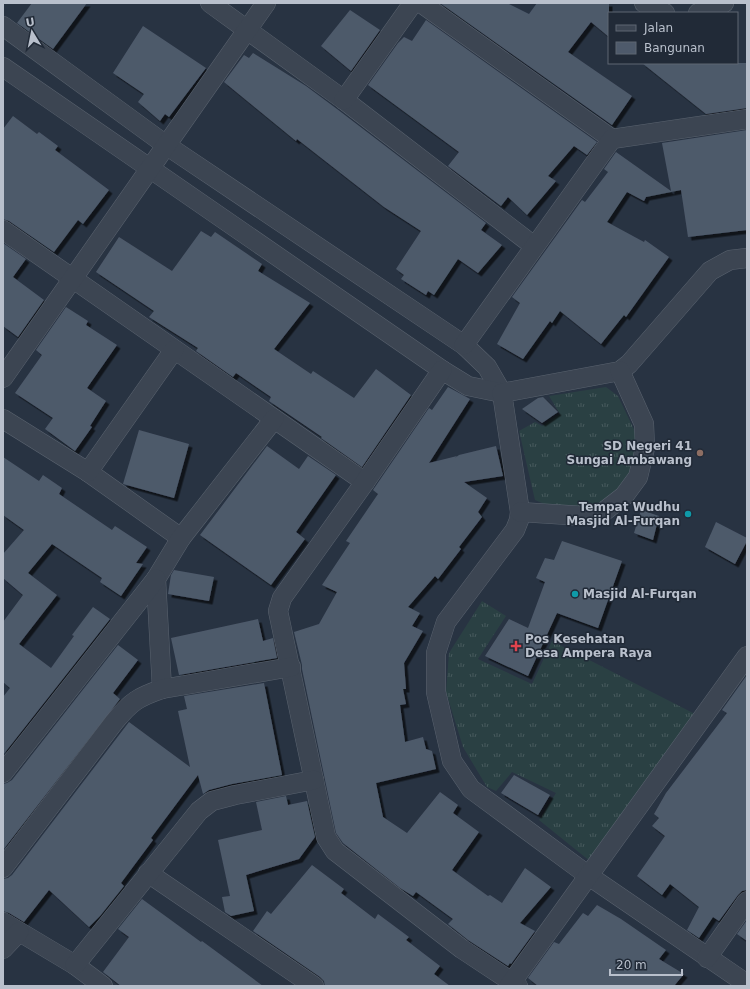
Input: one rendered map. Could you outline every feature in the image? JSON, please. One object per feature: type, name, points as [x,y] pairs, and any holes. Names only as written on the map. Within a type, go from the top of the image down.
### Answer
[{"type":"street","points":[[210,3],[344,100],[534,246]]},
{"type":"street","points":[[3,378],[266,3]]},
{"type":"street","points":[[344,100],[413,3]]},
{"type":"street","points":[[421,3],[612,140],[747,119]]},
{"type":"street","points":[[644,3],[656,11],[660,12]]},
{"type":"street","points":[[707,12],[724,3]]},
{"type":"street","points":[[3,26],[166,145],[464,345],[487,367],[502,393],[520,512],[515,530],[446,622],[436,653],[436,692],[452,761],[471,789],[589,876],[747,984]]},
{"type":"street","points":[[3,68],[442,370],[468,386],[502,393],[620,371],[629,364],[710,271],[730,260],[747,258]]},
{"type":"street","points":[[464,345],[612,140]]},
{"type":"street","points":[[3,230],[365,482]]},
{"type":"street","points":[[88,472],[174,350]]},
{"type":"street","points":[[442,370],[365,482],[282,598],[278,611],[326,837],[335,851],[462,949],[513,985],[589,876],[747,656]]},
{"type":"street","points":[[520,512],[584,516],[602,513],[624,496],[638,477],[645,448],[644,424],[620,371]]},
{"type":"street","points":[[3,419],[88,472],[181,538]]},
{"type":"street","points":[[3,773],[156,579],[181,538],[274,419]]},
{"type":"street","points":[[156,579],[162,689]]},
{"type":"street","points":[[3,868],[127,707],[141,696],[162,689],[291,667]]},
{"type":"street","points":[[75,965],[148,873],[199,812],[212,801],[235,795],[314,780]]},
{"type":"street","points":[[148,873],[314,986]]},
{"type":"street","points":[[707,958],[747,901]]},
{"type":"street","points":[[3,922],[75,965],[103,986]]},
{"type":"street","points":[[3,949],[19,932]]},
{"type":"green space","points":[[606,387],[618,396],[641,444],[627,484],[597,509],[556,509],[535,500],[519,431],[535,422],[542,426],[560,414],[549,396]]},
{"type":"green space","points":[[482,601],[506,616],[478,659],[532,684],[552,641],[695,714],[591,862],[539,820],[556,793],[512,772],[496,791],[487,787],[463,747],[446,692],[449,653]]},
{"type":"building","points":[[32,3],[87,3],[53,49],[17,23]]},
{"type":"building","points":[[440,3],[507,3],[529,14],[537,3],[609,3],[608,36],[591,22],[568,52],[632,96],[612,125]]},
{"type":"building","points":[[350,10],[380,30],[351,71],[321,46]]},
{"type":"building","points":[[426,20],[597,142],[587,155],[574,146],[548,176],[556,181],[527,215],[508,197],[501,206],[448,166],[459,152],[368,85],[398,43],[404,37],[412,41]]},
{"type":"building","points":[[143,26],[206,68],[169,117],[165,114],[160,121],[138,102],[144,94],[113,73]]},
{"type":"building","points":[[253,53],[306,86],[486,223],[481,230],[502,245],[478,273],[458,259],[434,295],[428,291],[426,295],[401,279],[404,275],[396,269],[421,231],[384,207],[297,139],[296,141],[224,82],[244,55],[249,58]]},
{"type":"building","points":[[747,63],[747,108],[706,114],[643,64]]},
{"type":"building","points":[[13,116],[37,134],[39,132],[58,146],[55,150],[109,190],[83,224],[78,220],[54,252],[9,221],[3,219],[3,129]]},
{"type":"building","points":[[747,130],[747,230],[688,237],[681,190],[646,197],[644,201],[627,192],[607,222],[644,242],[645,240],[669,257],[626,317],[624,315],[601,344],[560,311],[552,323],[550,321],[523,359],[497,344],[520,303],[512,297],[582,200],[585,202],[608,172],[604,169],[616,152],[671,191],[662,143]]},
{"type":"building","points":[[201,231],[211,237],[215,232],[262,264],[258,271],[310,303],[274,349],[311,374],[313,371],[354,398],[376,369],[411,395],[362,467],[321,438],[322,437],[269,401],[271,397],[236,373],[233,377],[196,351],[198,348],[149,317],[154,311],[96,272],[119,237],[172,271]]},
{"type":"building","points":[[3,243],[26,259],[13,277],[44,300],[18,337],[3,326]]},
{"type":"building","points":[[66,307],[88,321],[86,325],[117,345],[87,388],[106,401],[90,426],[92,427],[75,451],[45,429],[53,418],[15,393],[42,355],[36,350]]},
{"type":"building","points":[[448,387],[470,399],[429,463],[457,456],[455,458],[459,455],[496,446],[503,476],[464,482],[487,498],[478,512],[482,517],[459,547],[461,549],[438,579],[435,576],[408,607],[420,613],[412,626],[423,631],[404,663],[406,689],[403,689],[406,704],[400,705],[405,742],[423,737],[426,749],[432,751],[436,769],[376,783],[383,817],[407,833],[440,792],[458,805],[453,813],[479,832],[452,870],[488,896],[490,895],[502,903],[525,868],[551,887],[520,923],[535,931],[508,966],[468,940],[448,924],[453,919],[416,892],[413,896],[400,888],[343,843],[336,833],[294,632],[319,624],[337,592],[322,585],[350,543],[346,541],[378,494],[373,490],[429,408],[432,410]]},
{"type":"building","points":[[543,397],[558,412],[542,423],[522,409],[538,398]]},
{"type":"building","points":[[139,430],[189,444],[174,498],[123,484]]},
{"type":"building","points":[[267,446],[299,469],[308,456],[336,475],[296,532],[305,539],[271,585],[200,535]]},
{"type":"building","points":[[3,457],[39,481],[43,475],[62,488],[59,494],[112,530],[115,526],[147,547],[136,563],[143,564],[121,596],[100,582],[102,578],[52,544],[28,573],[57,595],[19,644],[51,668],[74,636],[72,635],[93,607],[110,619],[3,755],[3,697],[10,688],[3,682],[3,622],[23,595],[3,578],[3,554],[24,530],[3,515]]},
{"type":"building","points":[[641,510],[659,516],[653,540],[634,533]]},
{"type":"building","points":[[716,522],[747,538],[747,541],[735,564],[705,547]]},
{"type":"building","name":"Masjid Al-Furqan","points":[[562,541],[622,561],[598,628],[557,613],[528,676],[485,656],[509,619],[528,628],[545,582],[536,578],[545,558],[554,560]]},
{"type":"building","points":[[174,570],[214,577],[209,601],[168,594],[171,575]]},
{"type":"building","points":[[258,619],[263,641],[273,638],[277,658],[179,675],[171,638]]},
{"type":"building","points":[[118,645],[138,660],[113,693],[120,699],[3,850],[3,784],[12,780]]},
{"type":"building","points":[[747,675],[747,890],[742,891],[738,895],[719,921],[713,917],[699,938],[687,930],[699,907],[670,884],[662,895],[637,876],[665,836],[652,826],[659,818],[654,814],[666,793],[727,713],[722,710]]},
{"type":"building","points":[[264,683],[282,775],[232,784],[209,790],[203,794],[198,775],[151,838],[153,840],[121,883],[124,886],[100,916],[89,927],[49,890],[24,922],[3,911],[3,879],[12,875],[129,722],[190,767],[178,711],[187,709],[184,696]]},
{"type":"building","points":[[514,775],[550,795],[538,815],[501,793]]},
{"type":"building","points":[[286,796],[288,805],[307,801],[315,837],[299,859],[246,875],[254,911],[231,916],[225,912],[222,897],[230,896],[218,840],[262,830],[256,802]]},
{"type":"building","points":[[312,865],[344,889],[341,893],[375,919],[378,914],[409,937],[406,940],[440,966],[434,974],[450,986],[325,986],[324,981],[320,977],[253,931],[267,911],[271,914]]},
{"type":"building","points":[[142,899],[263,986],[121,986],[103,972],[129,937],[118,929]]},
{"type":"building","points":[[597,905],[621,919],[666,950],[659,959],[684,974],[674,986],[538,986],[528,978],[554,942],[559,944],[583,913],[588,916]]},
{"type":"building","points":[[747,920],[747,941],[737,934]]},
{"type":"place","name":"SD Negeri 41 Sungai Ambawang","points":[[700,453]]},
{"type":"place","name":"Tempat Wudhu Masjid Al-Furqan","points":[[688,514]]},
{"type":"place","name":"Masjid Al-Furqan","points":[[575,594]]},
{"type":"place","name":"Pos Kesehatan Desa Ampera Raya","points":[[516,646]]}]
